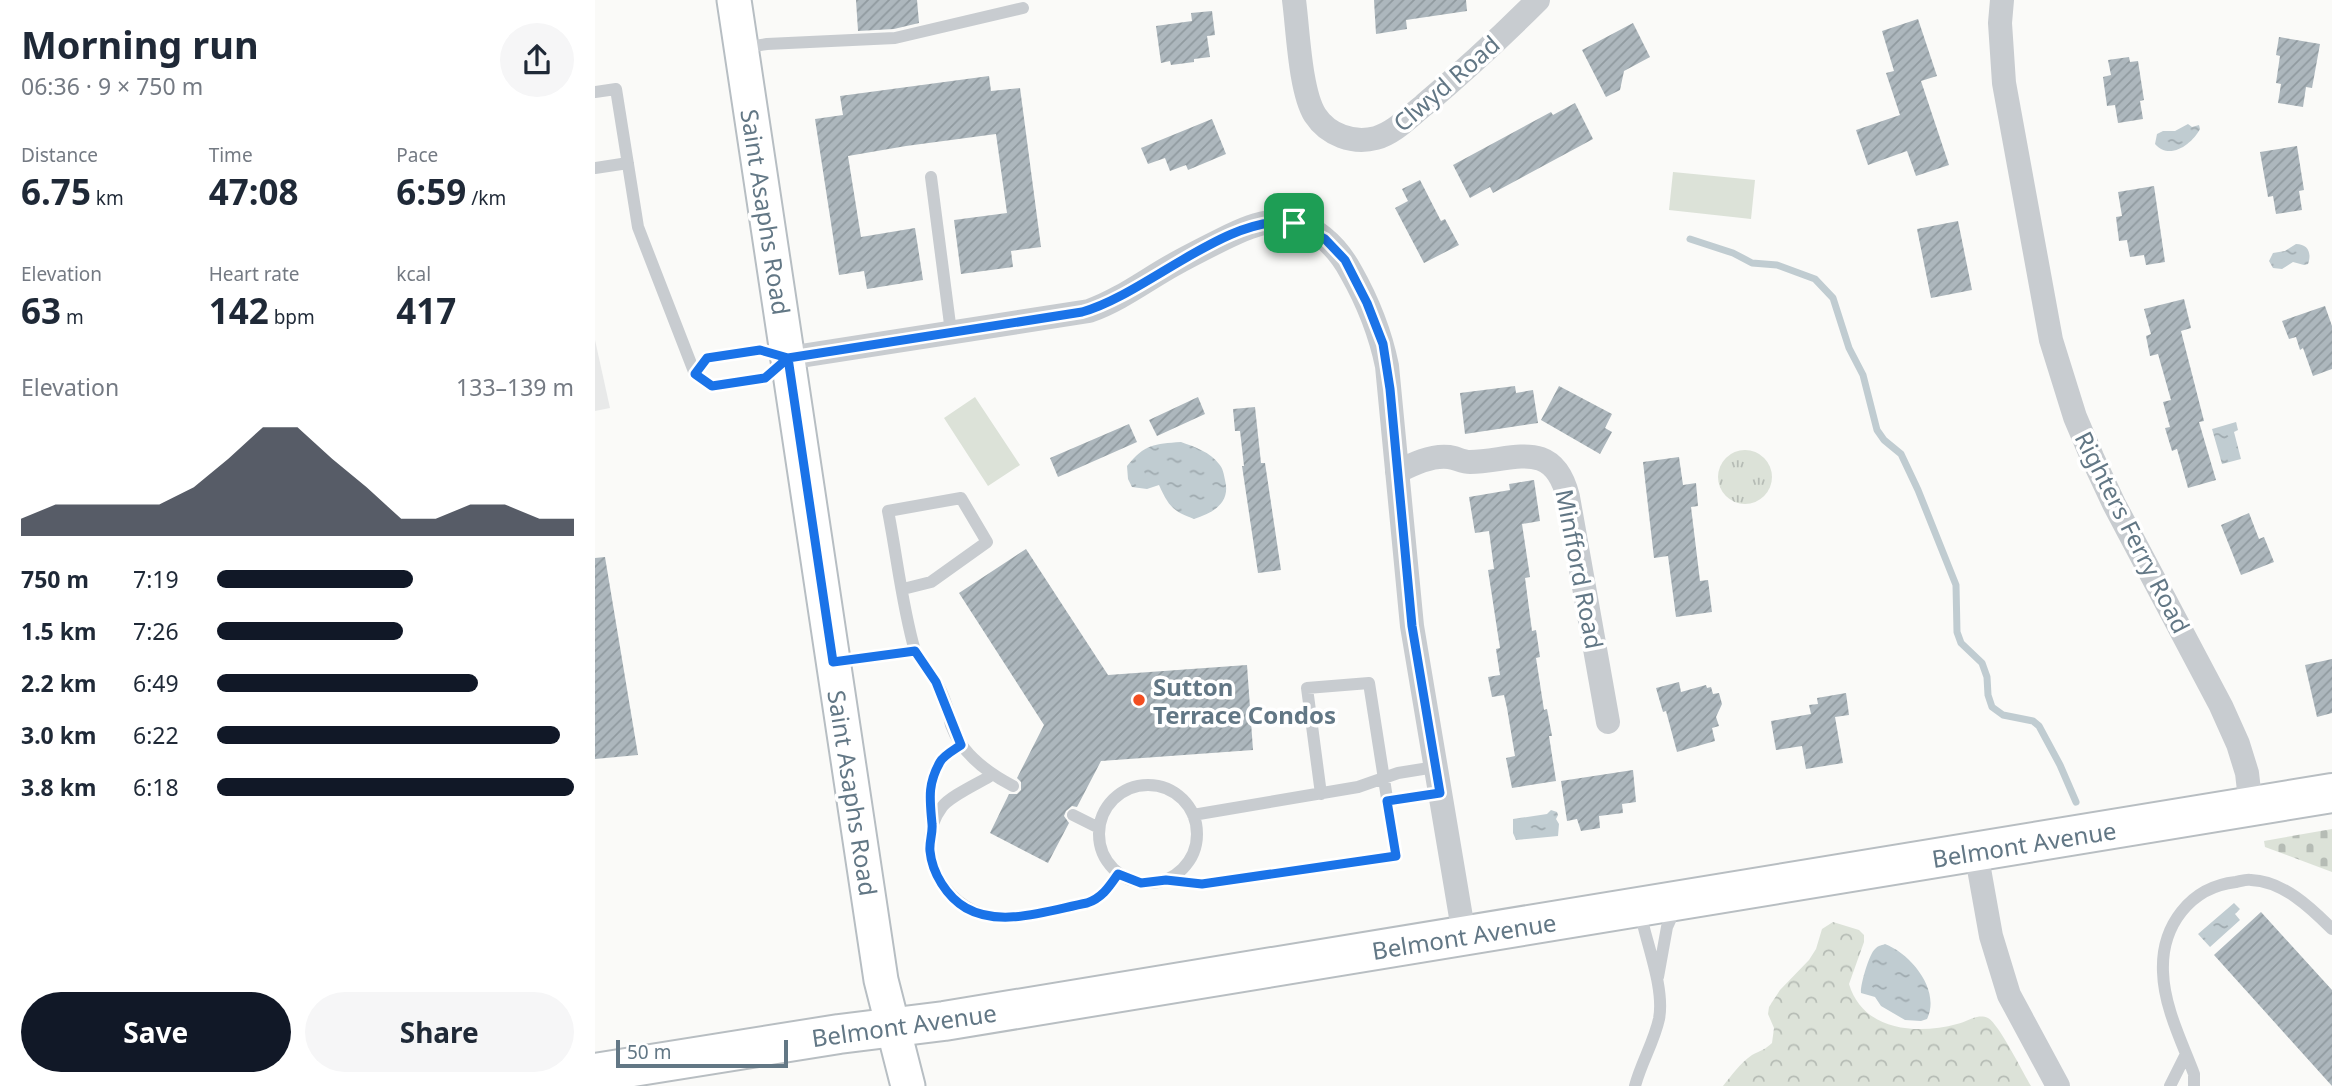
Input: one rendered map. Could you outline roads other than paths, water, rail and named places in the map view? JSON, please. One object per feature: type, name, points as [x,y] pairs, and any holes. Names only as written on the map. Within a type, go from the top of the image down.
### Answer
[{"type":"main road","name":"Belmont Avenue","points":[[595,1073],[642,1071],[894,1027],[2332,793]]},
{"type":"street","name":"Saint Asaphs Road","points":[[734,0],[881,980],[908,1086]]},
{"type":"street","name":"Clwyd Road","points":[[1294,0],[1303,73],[1311,108],[1323,125],[1342,137],[1362,141],[1394,129],[1479,56],[1538,0]]},
{"type":"street","name":"Righters Ferry Road","points":[[2002,0],[2000,23],[2004,83],[2050,340],[2075,417],[2097,469],[2221,706],[2238,744],[2247,773],[2251,808]]},
{"type":"street","points":[[788,358],[1089,310],[1260,224],[1283,221],[1305,227],[1325,239],[1345,260],[1376,324],[1387,366],[1412,626],[1464,935]]},
{"type":"street","name":"Minfford Road","points":[[1397,472],[1421,460],[1434,458],[1447,457],[1468,463],[1531,456],[1544,460],[1560,475],[1568,496],[1608,722]]},
{"type":"street","points":[[1976,852],[1991,936],[2008,995],[2058,1086]]},
{"type":"lane","points":[[741,48],[767,44],[895,38],[1023,8]]},
{"type":"lane","points":[[595,92],[616,89],[638,226],[695,374],[712,386],[765,378],[788,358]]},
{"type":"lane","points":[[595,168],[628,163]]},
{"type":"lane","points":[[931,177],[951,332]]},
{"type":"lane","points":[[695,374],[707,358],[760,350],[788,358]]},
{"type":"lane","points":[[903,589],[931,582],[987,542],[961,498],[888,511],[906,620],[915,651],[936,682],[961,745],[992,775],[1013,786]]},
{"type":"lane","points":[[833,662],[915,651]]},
{"type":"lane","points":[[1166,880],[1177,874],[1193,854],[1197,828],[1193,815],[1179,796],[1170,790],[1147,785],[1125,791],[1108,806],[1099,828],[1103,853],[1118,874],[1141,883],[1166,880],[1202,884],[1396,856],[1369,683],[1307,688],[1321,794]]},
{"type":"lane","points":[[961,745],[941,760],[932,783],[929,802],[932,826],[930,850],[936,873],[948,893],[966,908],[989,916],[1006,918],[1087,903],[1097,900],[1118,874]]},
{"type":"lane","points":[[1193,815],[1321,794],[1435,766]]},
{"type":"lane","points":[[932,826],[943,806],[992,775]]},
{"type":"lane","points":[[1387,801],[1440,793]]},
{"type":"lane","points":[[1073,815],[1099,828]]},
{"type":"lane","points":[[2194,1086],[2194,1074],[2165,992],[2162,973],[2163,956],[2182,908],[2193,898],[2221,884],[2251,879],[2297,896],[2332,929]]},
{"type":"lane","points":[[1635,1086],[1660,1015],[1658,981],[1667,928],[1679,901]]},
{"type":"lane","points":[[1639,907],[1645,939],[1658,981]]},
{"type":"lane","points":[[2170,1086],[2186,1054]]},
{"type":"water","points":[[2188,124],[2192,127],[2199,125],[2200,129],[2192,140],[2180,149],[2167,151],[2155,144],[2157,134],[2175,131]]},
{"type":"water","points":[[2296,244],[2308,250],[2308,264],[2293,262],[2282,269],[2273,268],[2269,261],[2273,253],[2285,251]]},
{"type":"water","points":[[2236,422],[2238,430],[2234,432],[2241,459],[2222,464],[2212,429]]},
{"type":"water","points":[[1181,442],[1211,456],[1221,467],[1225,480],[1223,501],[1208,514],[1194,519],[1172,507],[1159,485],[1147,489],[1132,487],[1128,479],[1127,466],[1139,453],[1157,445]]},
{"type":"water","points":[[1551,810],[1558,815],[1558,836],[1516,840],[1513,819],[1547,814]]},
{"type":"water","points":[[2234,903],[2240,909],[2235,914],[2240,920],[2210,947],[2198,934]]},
{"type":"water","points":[[1885,944],[1905,956],[1921,974],[1930,996],[1927,1019],[1905,1020],[1881,1006],[1875,997],[1861,993],[1870,957],[1876,948]]},
{"type":"waterway","points":[[1690,239],[1733,253],[1752,263],[1777,265],[1815,279],[1833,298],[1849,348],[1863,375],[1877,430],[1884,440],[1901,454],[1956,585],[1957,632],[1961,643],[1982,663],[1992,707],[2003,715],[2033,721],[2039,726],[2076,802]]},
{"type":"place","name":"Sutton Terrace Condos","points":[[1139,700]]}]
